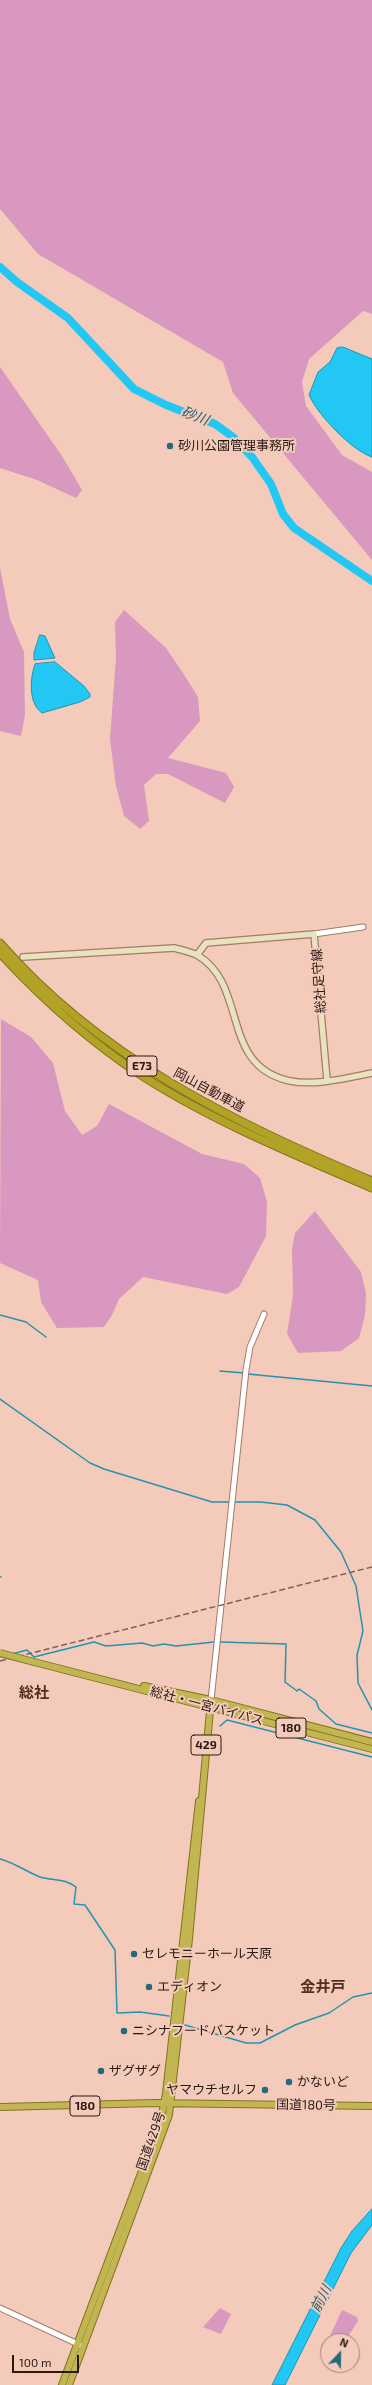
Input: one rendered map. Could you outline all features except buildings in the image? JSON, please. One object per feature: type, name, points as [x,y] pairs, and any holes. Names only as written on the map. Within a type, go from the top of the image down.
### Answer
[{"type":"highway","name":"岡山自動車道","points":[[0,943],[29,974],[79,1021],[142,1066],[190,1095],[372,1188]]},
{"type":"highway","name":"岡山自動車道","points":[[0,954],[24,979],[75,1026],[144,1077],[180,1098],[308,1156],[372,1181]]},
{"type":"highway","name":"総社・一宮バイパス","points":[[0,1653],[372,1749]]},
{"type":"highway","name":"総社・一宮バイパス","points":[[112,1681],[211,1700],[372,1742]]},
{"type":"highway","name":"国道429号","points":[[62,2385],[80,2345],[169,2115],[167,2103],[192,1916],[211,1700]]},
{"type":"highway","name":"国道180号","points":[[0,2106],[167,2103],[372,2106]]},
{"type":"highway","name":"国道429号","points":[[69,2385],[80,2345]]},
{"type":"main road","name":"総社足守線","points":[[197,955],[206,943],[314,934],[327,1080]]},
{"type":"main road","points":[[22,958],[166,947],[197,955],[216,973],[223,983],[241,1041],[248,1053],[261,1067],[273,1074],[291,1081],[327,1080],[372,1073]]},
{"type":"street","points":[[314,934],[363,927]]},
{"type":"street","points":[[211,1700],[246,1373],[250,1347],[264,1314]]},
{"type":"street","points":[[0,2308],[80,2345]]},
{"type":"shaded area","points":[[0,0],[372,0],[372,314],[363,311],[309,359],[302,382],[306,406],[342,455],[372,472],[372,560],[233,393],[223,362],[38,254],[0,209]]},
{"type":"shaded area","points":[[0,367],[62,456],[82,490],[76,498],[37,480],[0,468]]},
{"type":"shaded area","points":[[0,568],[10,619],[24,652],[25,715],[21,736],[0,731]]},
{"type":"shaded area","points":[[124,610],[166,648],[198,697],[200,721],[168,758],[226,773],[234,787],[225,803],[168,774],[156,774],[144,785],[149,821],[140,829],[124,816],[116,786],[110,739],[116,658],[115,622]]},
{"type":"shaded area","points":[[1,1019],[31,1037],[53,1063],[65,1111],[82,1135],[97,1126],[109,1104],[202,1154],[244,1164],[260,1178],[267,1202],[266,1236],[239,1287],[227,1294],[143,1277],[119,1299],[112,1315],[104,1327],[57,1328],[41,1302],[38,1280],[0,1263]]},
{"type":"shaded area","points":[[315,1211],[361,1272],[366,1293],[365,1315],[359,1338],[341,1351],[298,1353],[287,1334],[293,1295],[292,1249],[295,1233]]},
{"type":"shaded area","points":[[220,2308],[231,2314],[221,2334],[203,2327]]},
{"type":"shaded area","points":[[342,2310],[357,2317],[358,2321],[350,2333],[331,2333]]},
{"type":"water","points":[[343,347],[372,359],[372,457],[345,440],[327,422],[309,395],[318,372],[330,362],[337,348]]},
{"type":"water","points":[[40,635],[45,636],[55,658],[34,660],[34,653]]},
{"type":"water","points":[[55,662],[84,686],[90,694],[90,697],[80,702],[42,713],[37,709],[32,697],[31,683],[33,670],[35,664]]},
{"type":"water","name":"前川","points":[[372,2209],[372,2225],[351,2253],[285,2385],[272,2385],[341,2248],[352,2231]]},
{"type":"waterway","name":"砂川","points":[[0,267],[17,282],[68,318],[134,389],[166,405],[215,424],[233,437],[252,457],[271,484],[283,514],[294,528],[372,581]]},
{"type":"waterway","points":[[0,1315],[26,1322],[46,1337]]},
{"type":"waterway","points":[[220,1371],[244,1373]]},
{"type":"waterway","points":[[248,1374],[372,1386]]},
{"type":"waterway","points":[[0,1399],[90,1463],[104,1469],[212,1502],[261,1502],[287,1505],[315,1520],[341,1552],[356,1586],[363,1631],[357,1655],[358,1683],[372,1710]]},
{"type":"waterway","points":[[12,1654],[27,1650],[34,1657],[94,1642],[106,1646],[142,1643],[153,1646],[164,1644],[176,1646],[214,1642]]},
{"type":"waterway","points":[[220,1642],[286,1644],[285,1682],[297,1691],[299,1689],[316,1701],[319,1709],[336,1724],[372,1733]]},
{"type":"waterway","points":[[220,1726],[227,1720],[372,1757]]},
{"type":"waterway","points":[[0,1859],[40,1877],[68,1882],[76,1887],[74,1904],[85,1905],[115,1950],[117,2013],[140,2012],[169,2016]]},
{"type":"waterway","points":[[185,2025],[246,2043],[260,2043],[295,2025],[329,2013],[353,1997],[372,1993]]},
{"type":"railway","points":[[0,1661],[372,1567]]},
{"type":"place","name":"砂川公園管理事務所","points":[[170,446]]},
{"type":"place","name":"セレモニーホール天原","points":[[134,1954]]},
{"type":"place","name":"エディオン","points":[[149,1987]]},
{"type":"place","name":"ニシナフードバスケット","points":[[124,2031]]},
{"type":"place","name":"ザグザグ","points":[[101,2071]]},
{"type":"place","name":"かないど","points":[[289,2082]]},
{"type":"place","name":"ヤマウチセルフ","points":[[265,2090]]},
{"type":"district","name":"総社","points":[[34,1693]]},
{"type":"district","name":"金井戸","points":[[323,1987]]}]
